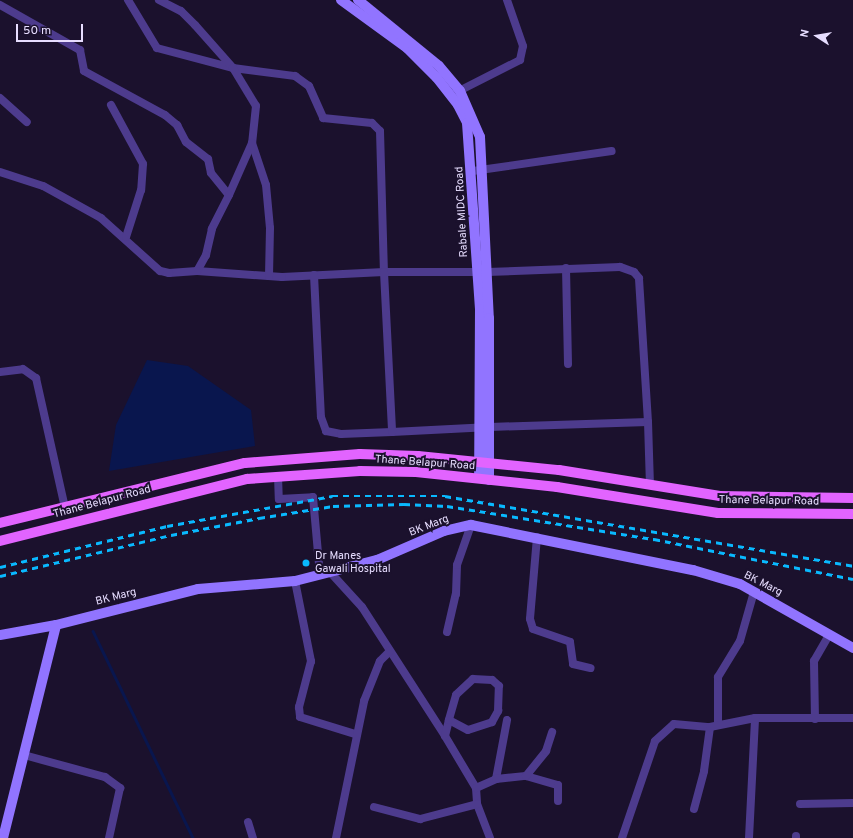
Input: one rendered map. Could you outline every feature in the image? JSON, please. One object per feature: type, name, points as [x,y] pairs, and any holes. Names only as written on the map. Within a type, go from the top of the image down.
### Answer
[{"type":"main road","name":"Thane Belapur Road","points":[[0,523],[65,508],[200,472],[268,459],[400,455],[485,462],[650,484],[727,497],[853,498]]},
{"type":"main road","name":"Thane Belapur Road","points":[[0,541],[203,488],[278,476],[391,471],[484,479],[586,491],[718,513],[853,514]]},
{"type":"street","points":[[128,0],[148,38],[157,48],[233,68],[296,76],[309,86],[323,118],[377,126],[392,432]]},
{"type":"street","points":[[159,0],[181,11],[233,68],[256,106],[252,143],[212,229],[206,255],[197,271]]},
{"type":"street","name":"Rabale MIDC Road","points":[[341,0],[410,45]]},
{"type":"street","name":"Rabale MIDC Road","points":[[358,0],[410,45],[456,93],[467,123],[477,170],[482,272],[486,428],[484,479]]},
{"type":"street","points":[[456,93],[520,60],[523,46],[507,0]]},
{"type":"street","points":[[0,5],[80,50],[84,71],[165,115],[177,125],[186,142],[208,159],[218,184],[229,195]]},
{"type":"street","points":[[0,98],[27,122]]},
{"type":"street","points":[[111,105],[143,164],[138,202],[126,237]]},
{"type":"street","points":[[252,143],[266,185],[270,228],[269,276]]},
{"type":"street","points":[[477,170],[612,151]]},
{"type":"street","points":[[0,172],[43,186],[101,218],[126,237],[160,271],[197,271],[269,276],[384,272],[482,272],[620,266],[634,272],[639,278],[648,422],[650,484]]},
{"type":"street","points":[[566,268],[568,364]]},
{"type":"street","points":[[314,275],[323,427],[341,434],[648,422]]},
{"type":"street","points":[[0,372],[23,369],[36,378],[65,508]]},
{"type":"street","points":[[278,476],[279,499],[313,497],[325,574],[362,607],[446,736],[476,788],[477,804],[490,838]]},
{"type":"street","points":[[447,632],[456,594],[457,565],[471,525]]},
{"type":"street","name":"BK Marg","points":[[0,635],[56,625],[198,589],[295,581],[325,574],[377,560],[444,531],[471,525],[537,537],[693,570],[754,592],[828,636],[853,648]]},
{"type":"street","points":[[537,537],[530,620],[533,629],[570,642],[573,664],[591,668]]},
{"type":"street","points":[[295,581],[311,661],[299,707],[300,717],[355,734]]},
{"type":"street","points":[[718,724],[718,677],[740,641],[754,592]]},
{"type":"street","points":[[3,838],[56,625]]},
{"type":"street","points":[[815,719],[814,662],[828,636]]},
{"type":"street","points":[[336,838],[355,734],[373,674],[390,651]]},
{"type":"street","points":[[446,736],[449,720],[456,695],[473,678],[492,680],[499,686],[498,711],[492,722],[468,730],[449,720]]},
{"type":"street","points":[[749,838],[755,718]]},
{"type":"street","points":[[622,838],[655,741],[674,724],[710,727],[718,724],[755,718],[853,718]]},
{"type":"street","points":[[496,779],[507,720]]},
{"type":"street","points":[[694,809],[704,771],[710,727]]},
{"type":"street","points":[[526,776],[546,751],[552,732]]},
{"type":"street","points":[[24,755],[105,777],[120,788],[109,838]]},
{"type":"street","points":[[476,788],[496,779],[526,776],[558,785],[558,801]]},
{"type":"street","points":[[800,804],[853,803]]},
{"type":"street","points":[[374,807],[420,819],[477,804]]},
{"type":"street","points":[[248,822],[253,838]]},
{"type":"shaded area","points":[[147,360],[188,366],[251,410],[255,446],[109,471],[116,425]]},
{"type":"waterway","points":[[93,631],[193,838]]},
{"type":"railway","points":[[0,567],[167,526],[332,496],[445,496],[853,566]]},
{"type":"railway","points":[[0,576],[171,535],[259,518],[333,506],[404,504],[447,506],[654,539],[853,579]]},
{"type":"place","name":"Dr Manes Gawali Hospital","points":[[306,563]]}]
